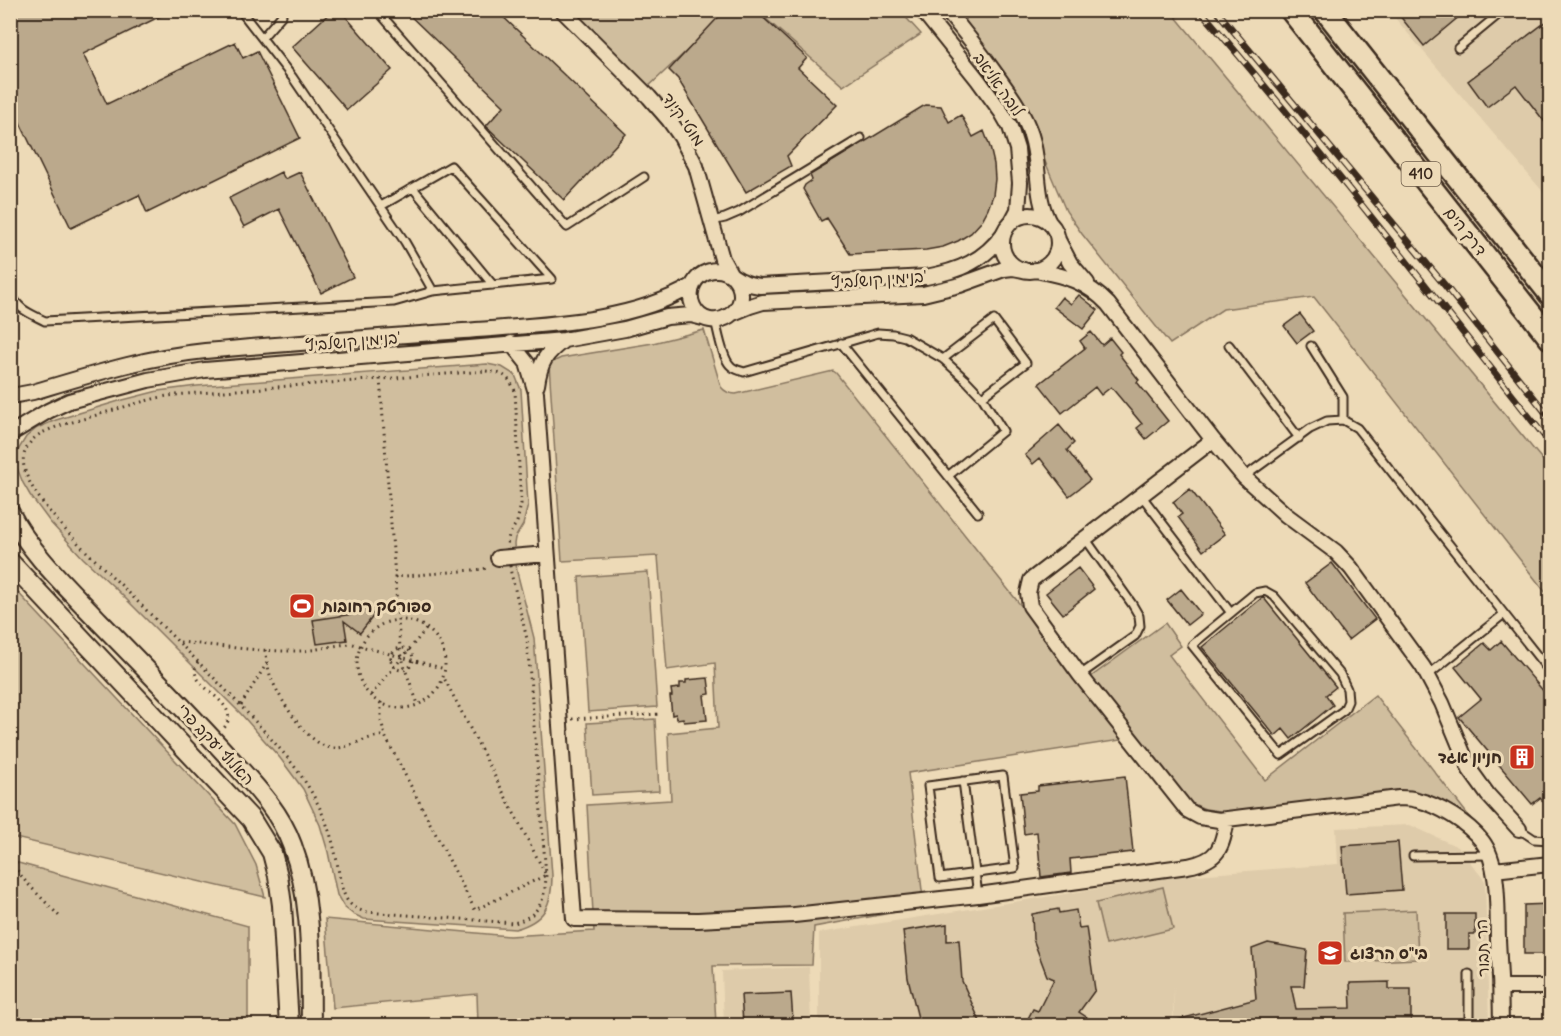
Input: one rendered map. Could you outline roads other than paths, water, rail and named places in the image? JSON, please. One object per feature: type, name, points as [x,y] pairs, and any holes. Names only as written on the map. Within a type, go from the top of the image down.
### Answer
[{"type":"main road","name":"דרך הים","points":[[1291,10],[1551,338]]},
{"type":"main road","name":"דרך הים","points":[[1325,10],[1551,294]]},
{"type":"street","name":"מוטי קינד","points":[[562,10],[642,90],[675,129],[686,146],[696,166],[722,259],[732,276]]},
{"type":"street","name":"לובה אליאב","points":[[922,10],[978,80],[1010,127],[1017,149],[1020,183],[1018,210],[1007,228]]},
{"type":"street","name":"לובה אליאב","points":[[946,10],[990,66],[1026,120],[1036,155],[1041,203],[1053,230]]},
{"type":"street","points":[[1028,215],[1040,218],[1053,230],[1057,247],[1046,266],[1030,270],[1013,265],[1006,256],[1002,245],[1007,228],[1017,218],[1028,215]]},
{"type":"street","name":"בנימין קושלביץ'","points":[[732,276],[747,284],[760,286],[926,277],[950,271],[979,259],[989,252],[1007,228]]},
{"type":"street","name":"בנימין קושלביץ'","points":[[1053,230],[1070,263],[1108,304],[1244,477],[1286,515],[1336,552],[1352,568],[1423,667],[1442,703],[1470,770],[1488,795],[1519,829]]},
{"type":"street","name":"בנימין קושלביץ'","points":[[733,313],[763,302],[923,294],[1013,268],[1066,277],[1095,291]]},
{"type":"street","points":[[711,270],[721,270],[732,276],[739,285],[741,295],[739,305],[733,313],[725,319],[711,320],[701,315],[694,307],[691,297],[692,286],[698,277],[711,270]]},
{"type":"street","name":"בנימין קושלביץ'","points":[[10,395],[33,392],[144,361],[204,351],[511,327],[615,315],[661,300],[692,286]]},
{"type":"street","name":"בנימין קושלביץ'","points":[[10,434],[69,401],[175,374],[564,340],[625,329],[667,317],[691,315],[711,320]]},
{"type":"street","points":[[564,340],[547,354],[538,373],[536,393],[574,919],[747,919],[978,895],[1203,863],[1219,848],[1224,838],[1227,819]]},
{"type":"street","points":[[512,343],[528,363],[536,393]]},
{"type":"street","points":[[1213,440],[1031,580],[1028,592],[1030,606],[1080,675],[1187,810],[1200,817],[1219,820],[1399,798],[1417,800],[1450,814],[1468,827],[1482,841],[1490,855]]},
{"type":"street","name":"האלוף יעקב פרי","points":[[10,513],[18,528],[55,575],[214,741],[265,797],[284,826],[292,843],[303,883],[309,922],[311,1026]]},
{"type":"street","points":[[500,561],[547,554]]},
{"type":"street","name":"האלוף יעקב פרי","points":[[10,562],[251,819],[264,838],[272,853],[282,905],[289,1026]]},
{"type":"street","name":"הר תבור","points":[[1490,855],[1496,892],[1501,1025]]},
{"type":"street","points":[[1494,870],[1551,864]]},
{"type":"street","points":[[1500,987],[1551,987]]},
{"type":"lane","points":[[240,10],[293,78],[381,206],[433,291]]},
{"type":"lane","points":[[261,38],[282,15],[281,10]]},
{"type":"lane","points":[[377,10],[567,227],[644,177]]},
{"type":"lane","points":[[1458,48],[1504,10]]},
{"type":"lane","points":[[712,222],[739,212],[861,138]]},
{"type":"lane","points":[[10,292],[15,304],[45,321],[394,302],[433,291],[552,279],[451,166],[381,206]]},
{"type":"lane","points":[[413,188],[492,285]]},
{"type":"lane","points":[[711,320],[726,359],[730,365],[744,372],[878,333],[905,337],[943,359],[982,397],[1003,431],[948,476]]},
{"type":"lane","points":[[943,359],[994,320],[1026,363],[982,397]]},
{"type":"lane","points":[[842,343],[978,513]]},
{"type":"lane","points":[[1229,345],[1299,438]]},
{"type":"lane","points":[[1311,346],[1343,398],[1343,420]]},
{"type":"lane","points":[[1244,477],[1310,429],[1327,421],[1343,420],[1357,428],[1551,672]]},
{"type":"lane","points":[[1142,495],[1231,613]]},
{"type":"lane","points":[[1080,675],[1135,636],[1140,626],[1139,616],[1085,538]]},
{"type":"lane","points":[[1265,591],[1274,596],[1340,674],[1347,689],[1348,701],[1344,710],[1281,755],[1192,645],[1231,613],[1255,593],[1265,591]]},
{"type":"lane","points":[[1427,676],[1504,614]]},
{"type":"lane","points":[[1003,776],[1016,868],[940,878],[927,786],[963,781],[1003,776]]},
{"type":"lane","points":[[963,781],[978,895]]},
{"type":"lane","points":[[1519,829],[1534,839],[1551,840]]},
{"type":"lane","points":[[1413,856],[1490,855]]},
{"type":"lane","points":[[1469,974],[1469,1024],[1501,1025]]},
{"type":"railway","points":[[1200,10],[1334,171],[1550,443]]},
{"type":"railway","points":[[1216,10],[1447,288],[1550,418]]},
{"type":"place","name":"ספורטק רחובות","points":[[302,606]]},
{"type":"place","name":"חניון אגד","points":[[1522,757]]},
{"type":"place","name":"בי\"ס הרצוג","points":[[1330,953]]}]
